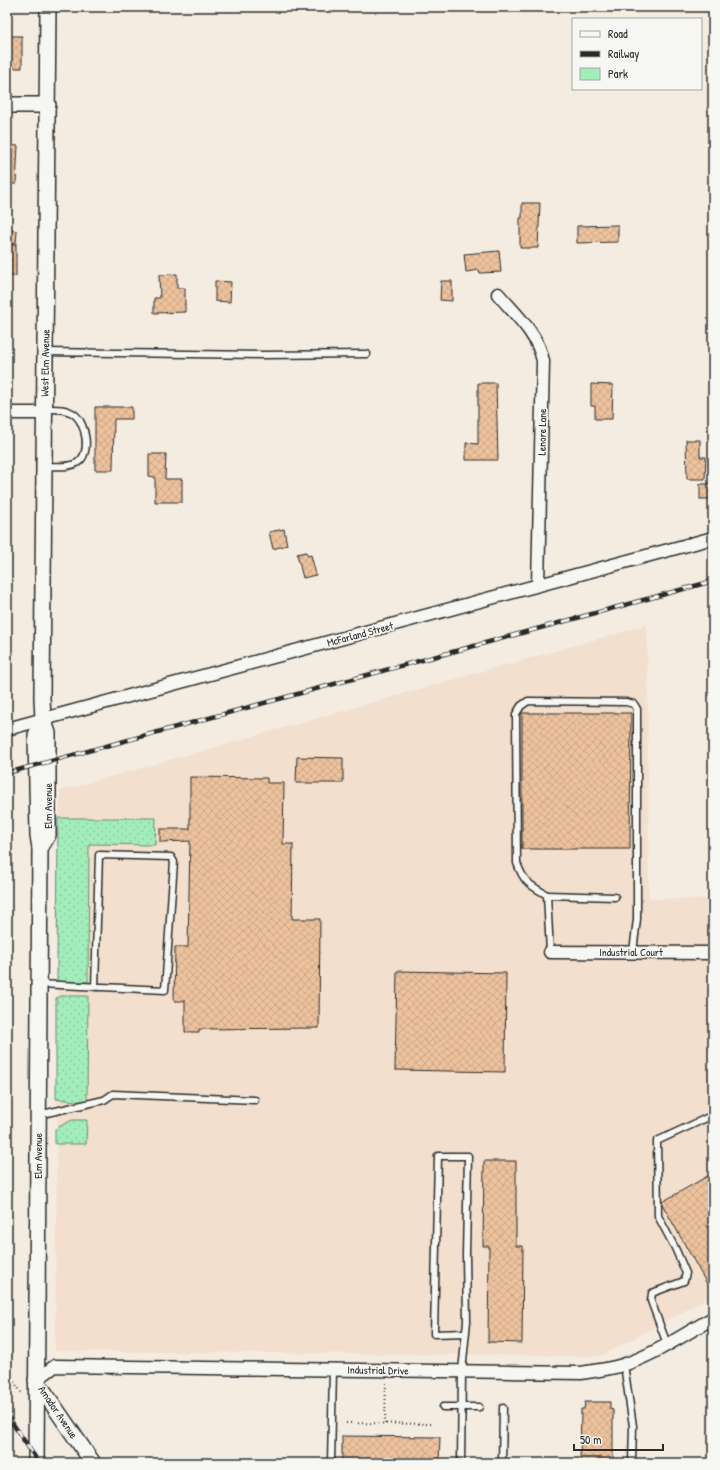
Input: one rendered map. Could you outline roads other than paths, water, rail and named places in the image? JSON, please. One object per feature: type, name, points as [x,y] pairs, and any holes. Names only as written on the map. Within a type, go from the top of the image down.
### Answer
[{"type":"street","name":"West Elm Avenue","points":[[43,763],[36,735],[43,719],[48,7]]},
{"type":"street","points":[[7,105],[48,105]]},
{"type":"street","name":"Lenore Lane","points":[[498,294],[535,338],[541,349],[543,360],[538,585]]},
{"type":"street","points":[[7,413],[44,411]]},
{"type":"street","name":"McFarland Street","points":[[7,729],[713,538]]},
{"type":"street","name":"Elm Avenue","points":[[36,1463],[40,848],[38,835],[43,763]]},
{"type":"street","name":"Industrial Court","points":[[550,952],[713,953]]},
{"type":"street","name":"Industrial Drive","points":[[36,1380],[55,1366],[581,1373],[624,1365],[645,1356],[713,1318]]},
{"type":"street","name":"Amador Avenue","points":[[36,1380],[93,1463]]},
{"type":"lane","points":[[45,352],[271,355],[367,354]]},
{"type":"lane","points":[[44,411],[64,409],[74,414],[80,420],[85,431],[86,442],[85,454],[78,463],[70,466],[44,466]]},
{"type":"lane","points":[[615,897],[547,895],[529,884],[522,877],[517,863],[516,714],[528,701],[626,702],[634,704],[637,709],[637,911],[633,952]]},
{"type":"lane","points":[[39,984],[164,990],[174,862],[171,857],[99,855],[95,986]]},
{"type":"lane","points":[[547,895],[550,952]]},
{"type":"lane","points":[[38,1115],[104,1100],[113,1094],[255,1100]]},
{"type":"lane","points":[[667,1344],[651,1301],[652,1293],[684,1281],[686,1273],[658,1216],[657,1142],[713,1115]]},
{"type":"lane","points":[[460,1463],[462,1371],[466,1333],[468,1156],[438,1156],[434,1334],[466,1333]]},
{"type":"lane","points":[[624,1365],[633,1426],[632,1463]]},
{"type":"lane","points":[[331,1463],[332,1370]]},
{"type":"lane","points":[[443,1407],[479,1407]]},
{"type":"lane","points":[[502,1463],[503,1408]]},
{"type":"railway","points":[[7,773],[713,581]]},
{"type":"railway","points":[[7,1415],[39,1463]]}]
